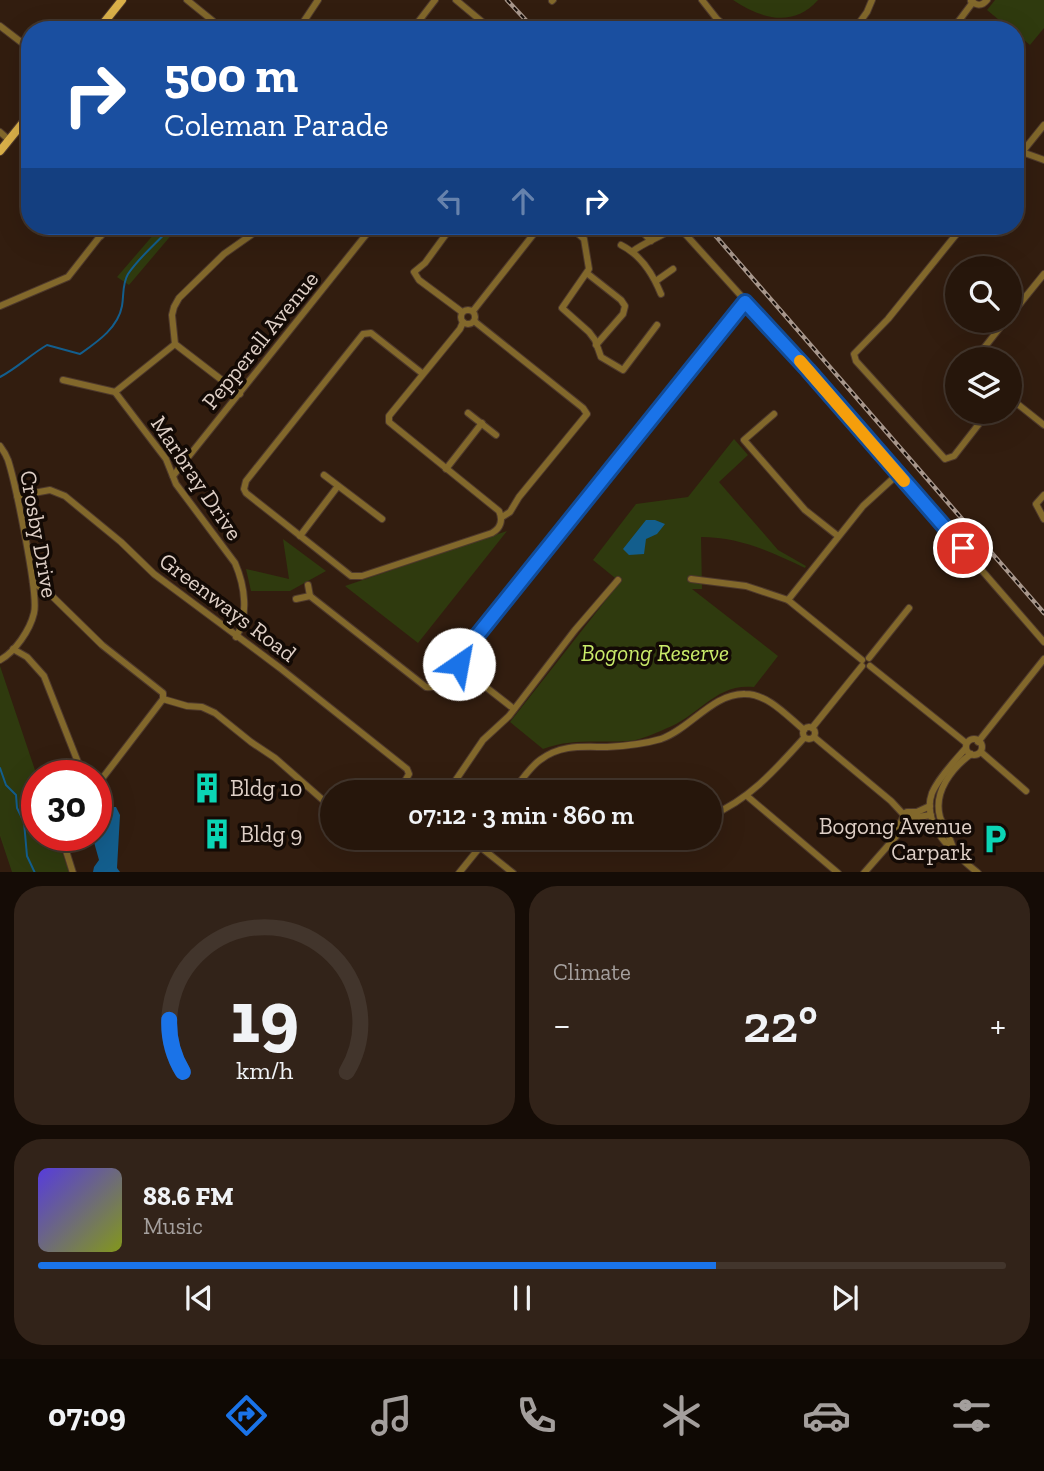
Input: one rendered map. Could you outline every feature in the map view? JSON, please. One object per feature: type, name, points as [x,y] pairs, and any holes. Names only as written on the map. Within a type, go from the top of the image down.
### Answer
[{"type":"main road","points":[[105,21],[122,0]]},
{"type":"main road","points":[[0,151],[21,125]]},
{"type":"street","points":[[187,0],[213,21]]},
{"type":"street","points":[[304,21],[318,0]]},
{"type":"street","points":[[419,21],[435,0]]},
{"type":"street","points":[[456,0],[481,21]]},
{"type":"street","points":[[702,0],[719,21]]},
{"type":"street","points":[[860,21],[872,0]]},
{"type":"street","points":[[958,21],[971,1],[977,5],[988,0]]},
{"type":"street","points":[[0,26],[21,42]]},
{"type":"street","points":[[1024,150],[1044,125]]},
{"type":"street","points":[[0,132],[9,140]]},
{"type":"street","points":[[1024,153],[1044,160]]},
{"type":"street","points":[[240,394],[175,344],[172,316],[179,298],[224,254],[251,235]]},
{"type":"street","name":"Pepperell Avenue","points":[[173,476],[366,235]]},
{"type":"street","points":[[445,235],[425,263],[414,272],[419,280],[463,312]]},
{"type":"street","points":[[472,311],[533,235]]},
{"type":"street","points":[[580,235],[584,239],[590,264],[588,274],[562,308],[589,332],[601,357],[622,370],[657,325]]},
{"type":"street","points":[[645,235],[650,241]]},
{"type":"street","points":[[633,251],[665,235]]},
{"type":"street","points":[[685,235],[808,370],[1044,642]]},
{"type":"street","points":[[956,235],[888,319],[854,354],[856,361],[945,459],[954,456],[979,424]]},
{"type":"street","points":[[0,306],[68,276],[101,236]]},
{"type":"street","points":[[621,245],[633,251],[656,281],[661,294]]},
{"type":"street","points":[[656,281],[673,269]]},
{"type":"street","points":[[588,274],[625,306],[623,314],[597,345]]},
{"type":"street","points":[[1022,301],[1044,274]]},
{"type":"street","points":[[307,585],[310,596],[426,687],[434,689],[439,686],[745,302]]},
{"type":"street","points":[[463,312],[472,311]]},
{"type":"street","points":[[472,311],[475,315],[474,321]]},
{"type":"street","points":[[463,312],[463,322]]},
{"type":"street","points":[[463,322],[469,324],[474,321]]},
{"type":"street","points":[[423,374],[370,333],[363,334],[246,481],[246,493],[355,577],[492,533],[499,526],[502,517],[510,512],[519,497],[587,414],[474,321]]},
{"type":"street","points":[[463,322],[389,416],[389,422],[499,511],[502,517]]},
{"type":"street","points":[[985,347],[996,333]]},
{"type":"street","points":[[63,380],[115,392],[175,344]]},
{"type":"street","name":"Marbray Drive","points":[[115,392],[166,459],[176,484],[235,563],[240,575],[244,624],[236,637]]},
{"type":"street","points":[[1022,408],[1044,425]]},
{"type":"street","points":[[468,412],[496,435]]},
{"type":"street","points":[[775,414],[744,440],[805,510],[838,536]]},
{"type":"street","points":[[446,469],[482,424]]},
{"type":"street","name":"Crosby Drive","points":[[0,446],[8,457],[17,496],[36,611],[30,625],[13,649],[0,660]]},
{"type":"street","points":[[788,600],[863,506],[898,474]]},
{"type":"street","points":[[324,475],[382,519]]},
{"type":"street","points":[[300,536],[338,486]]},
{"type":"street","name":"Greenways Road","points":[[17,496],[50,490],[65,496],[121,542],[153,574],[280,668],[407,769],[410,775],[407,780]]},
{"type":"street","points":[[1044,495],[1037,504],[1044,519]]},
{"type":"street","points":[[691,579],[746,586],[788,600],[967,749],[981,752],[1026,791]]},
{"type":"street","points":[[456,780],[483,740],[514,709],[618,580]]},
{"type":"street","points":[[33,582],[52,596],[103,645],[160,689],[163,699]]},
{"type":"street","points":[[296,599],[310,596]]},
{"type":"street","points":[[804,730],[812,728],[909,608]]},
{"type":"street","points":[[13,649],[27,657],[44,676],[77,760]]},
{"type":"street","points":[[978,742],[1044,659]]},
{"type":"street","points":[[459,664],[514,709]]},
{"type":"street","points":[[523,780],[539,761],[554,752],[572,746],[631,745],[661,739],[681,729],[723,699],[741,694],[765,698],[804,730]]},
{"type":"street","points":[[163,699],[202,707],[215,713],[275,758],[320,797]]},
{"type":"street","points":[[112,764],[163,699]]},
{"type":"street","points":[[812,728],[814,737]]},
{"type":"street","points":[[722,810],[747,796],[776,770],[804,738],[804,730]]},
{"type":"street","points":[[804,738],[810,740],[814,737]]},
{"type":"street","points":[[814,737],[907,814],[932,815]]},
{"type":"street","points":[[953,848],[941,819],[938,804],[941,789],[971,741],[978,742],[983,748],[981,752]]},
{"type":"street","points":[[967,749],[937,784],[930,806],[945,843],[977,872]]},
{"type":"street","points":[[747,796],[837,872]]},
{"type":"street","points":[[865,872],[896,833],[907,814],[930,806]]},
{"type":"street","points":[[461,872],[478,850]]},
{"type":"street","points":[[484,850],[512,872]]},
{"type":"street","points":[[490,854],[492,850]]},
{"type":"street","points":[[66,851],[74,872]]},
{"type":"green space","points":[[733,0],[818,0],[798,14],[777,18],[755,12]]},
{"type":"green space","points":[[995,0],[1044,0],[1044,28],[1030,45],[1024,40],[1024,21],[1000,21],[987,10]]},
{"type":"green space","points":[[153,235],[171,235],[129,285],[117,277]]},
{"type":"green space","name":"Bogong Reserve","points":[[734,439],[748,455],[719,482],[778,550],[806,566],[805,568],[742,543],[701,537],[702,589],[692,589],[778,656],[754,687],[740,687],[718,695],[677,723],[652,735],[629,741],[575,742],[543,749],[510,722],[620,582],[593,560],[636,504],[688,497]]},
{"type":"green space","points":[[507,531],[418,643],[345,586]]},
{"type":"green space","points":[[283,539],[326,571],[290,591],[251,591],[246,569],[289,579]]},
{"type":"green space","points":[[0,666],[32,760],[21,760],[21,851],[62,851],[69,872],[12,872],[0,836]]},
{"type":"water","points":[[646,520],[665,524],[657,534],[646,539],[644,554],[629,555],[623,549]]},
{"type":"water","points":[[112,807],[116,807],[120,815],[117,868],[120,872],[93,872],[99,860],[96,851],[112,851]]},
{"type":"waterway","points":[[0,377],[47,345],[80,354],[100,339],[120,314],[128,274],[163,235]]},
{"type":"waterway","points":[[0,768],[6,785],[16,795],[17,808],[24,822],[27,856],[35,872]]},
{"type":"railway","points":[[507,0],[527,21]]},
{"type":"railway","points":[[715,235],[1044,613]]},
{"type":"slow traffic","points":[[800,361],[904,481]]},
{"type":"place","name":"Bldg 10","points":[[207,788]]},
{"type":"place","name":"Bldg 9","points":[[217,834]]},
{"type":"place","name":"Bogong Avenue Carpark","points":[[995,839]]},
{"type":"route","points":[[459,664],[464,652],[745,302],[963,548]]}]
